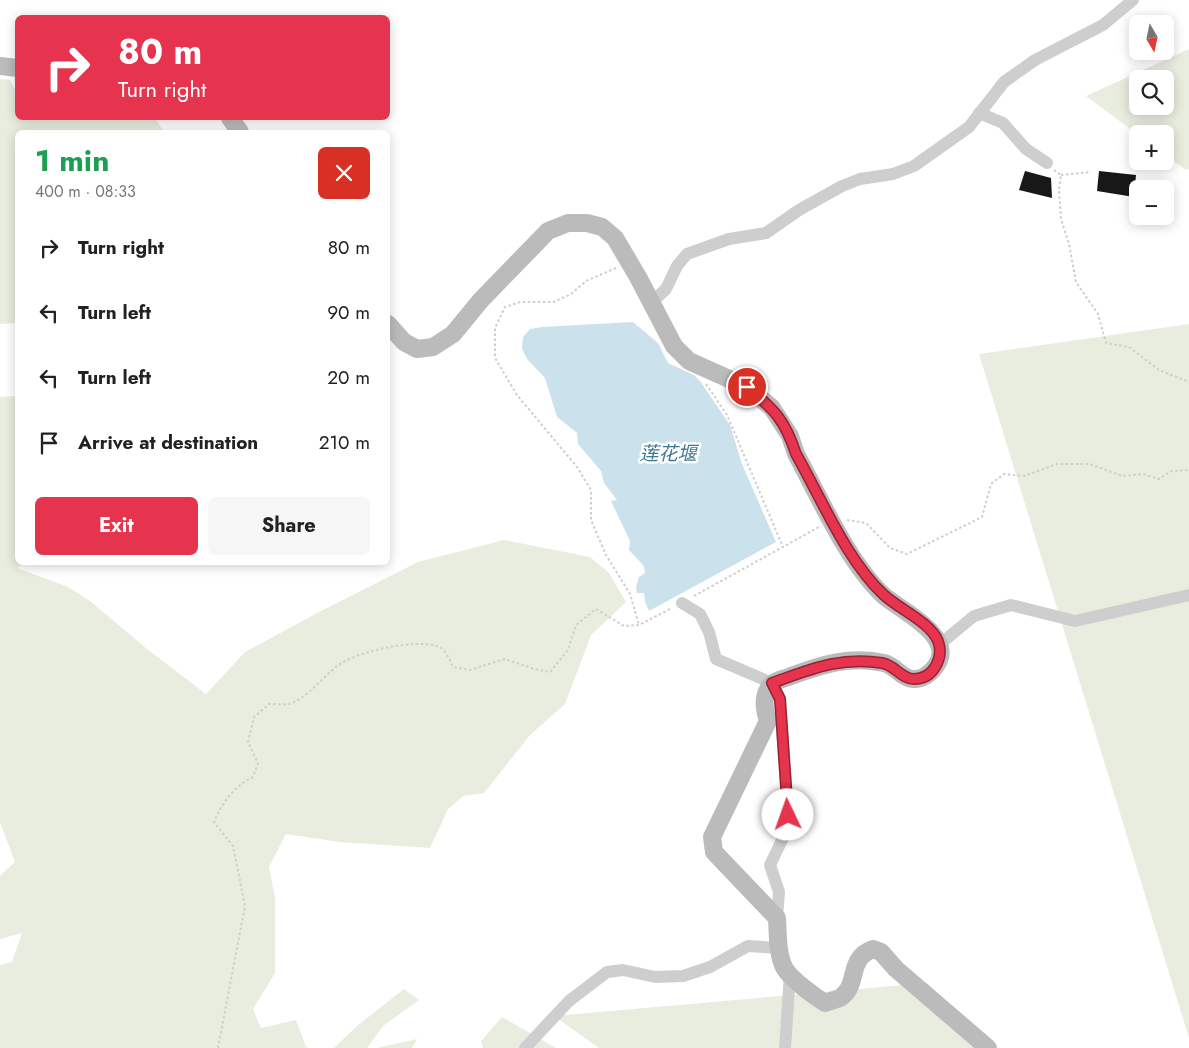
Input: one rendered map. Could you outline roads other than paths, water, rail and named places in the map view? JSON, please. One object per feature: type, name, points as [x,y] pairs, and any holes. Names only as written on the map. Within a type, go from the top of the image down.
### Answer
[{"type":"street","points":[[651,303],[666,289],[677,266],[688,254],[729,239],[766,233],[799,210],[842,186],[860,179],[893,174],[914,166],[969,127],[1004,82],[1035,60],[1103,24],[1133,0]]},
{"type":"street","points":[[0,66],[15,68]]},
{"type":"street","points":[[979,113],[1003,123],[1026,149],[1047,164]]},
{"type":"street","points":[[390,326],[404,342],[417,349],[433,347],[453,334],[481,300],[548,231],[568,223],[587,223],[602,227],[615,238],[674,346],[689,361],[747,387],[772,408],[790,436],[796,454],[858,565],[883,595],[928,627],[939,644],[940,656],[936,667],[925,677],[904,677],[893,666],[884,663],[855,661],[823,664],[772,683],[766,692],[764,708],[768,721],[712,838],[714,852],[777,918]]},
{"type":"street","points":[[939,644],[974,616],[1011,605],[1075,621],[1189,595]]},
{"type":"street","points":[[682,602],[700,614],[709,632],[716,659],[772,683],[780,699],[788,815],[784,836],[770,865],[779,892],[777,918],[779,948],[785,970],[825,1003],[841,997],[852,982],[856,961],[864,952],[873,948],[881,952],[896,969],[988,1048]]},
{"type":"street","points":[[525,1048],[569,1001],[607,972],[623,970],[655,977],[682,976],[710,967],[748,946],[779,948]]},
{"type":"street","points":[[785,1048],[790,974]]},
{"type":"water","name":"莲花堰","points":[[633,322],[658,343],[668,363],[694,375],[700,381],[730,425],[742,464],[776,542],[649,611],[644,593],[637,593],[636,587],[639,577],[645,573],[644,566],[629,550],[630,541],[611,501],[617,500],[604,483],[601,471],[578,444],[577,433],[557,417],[545,378],[527,359],[522,349],[523,337],[530,329]]}]
